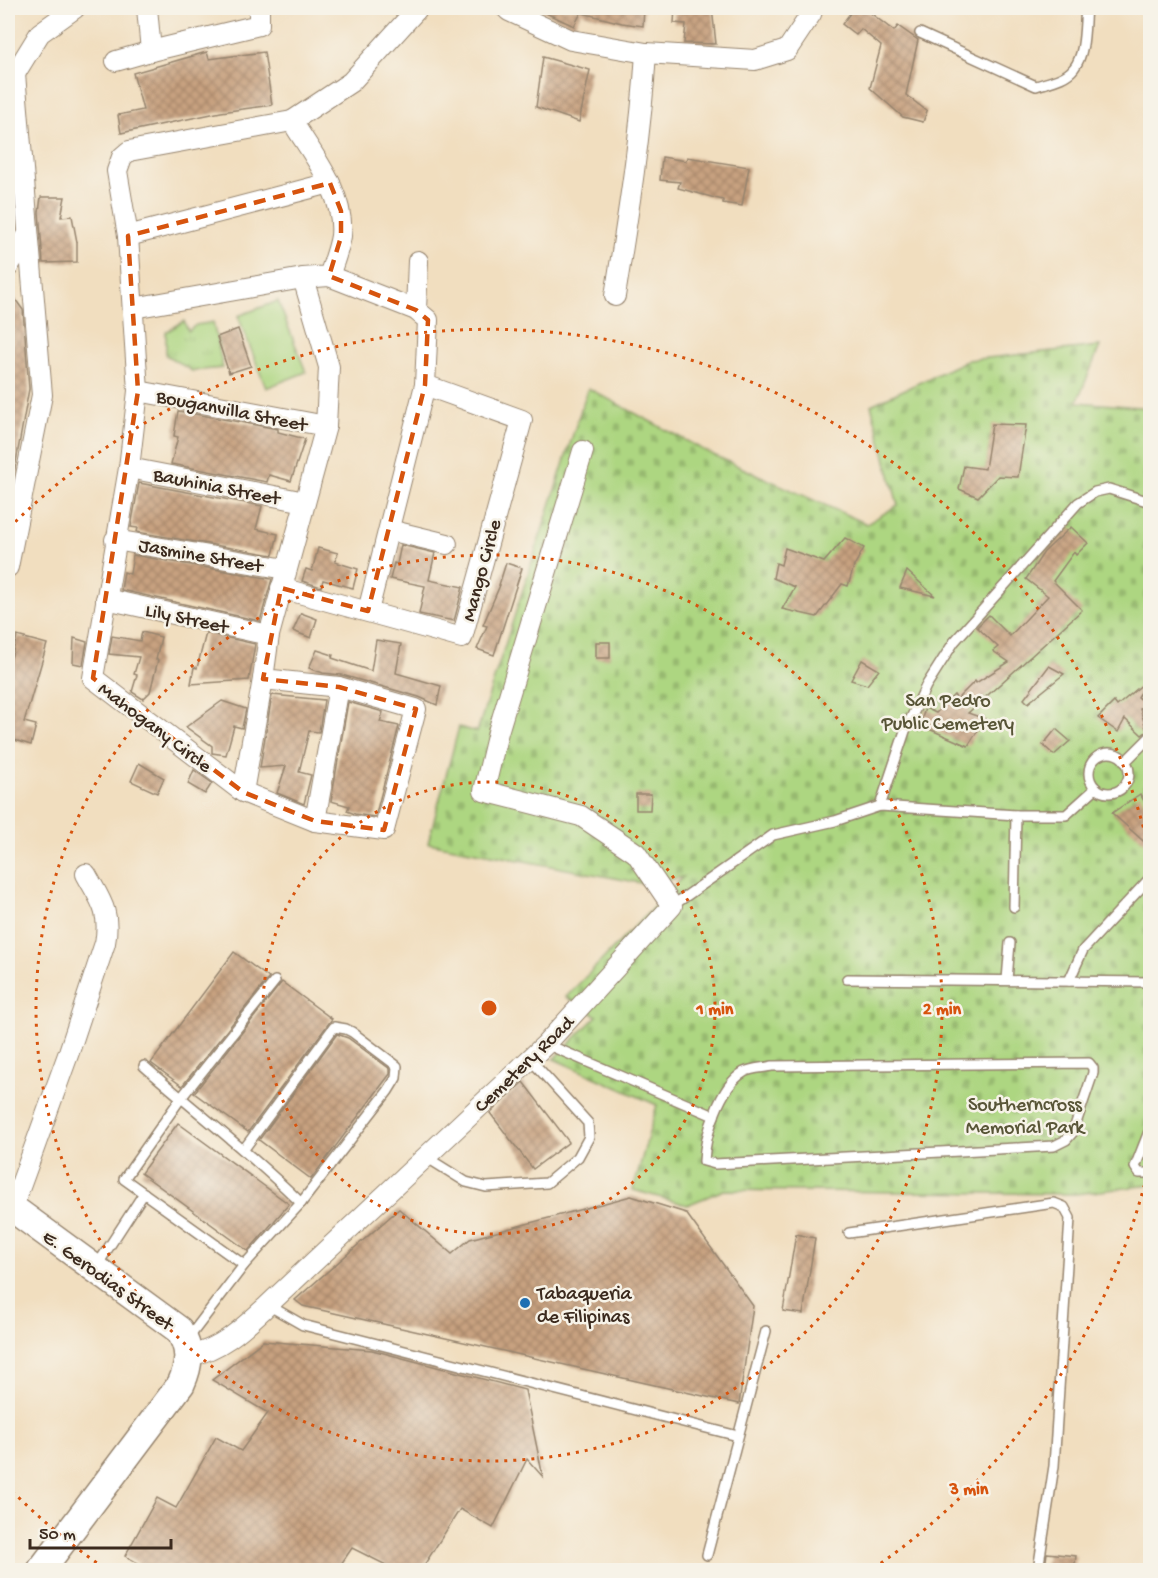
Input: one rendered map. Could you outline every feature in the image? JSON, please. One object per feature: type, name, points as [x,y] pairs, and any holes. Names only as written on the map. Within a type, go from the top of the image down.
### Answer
[{"type":"street","points":[[8,567],[42,395],[11,79],[40,33],[75,8]]},
{"type":"street","points":[[147,8],[151,51]]},
{"type":"street","points":[[116,61],[259,25],[258,8]]},
{"type":"street","points":[[329,276],[341,237],[341,211],[330,183],[292,121],[351,82],[418,8]]},
{"type":"street","points":[[506,8],[571,40],[646,53],[755,60],[787,50],[813,8]]},
{"type":"street","points":[[615,296],[643,108],[646,53]]},
{"type":"street","name":"Mahogany Circle","points":[[292,121],[129,151],[122,157],[117,171],[128,236],[138,392],[129,468],[93,678],[243,792],[315,821],[384,830],[416,709],[339,687]]},
{"type":"street","points":[[128,236],[330,183]]},
{"type":"street","points":[[8,267],[28,234]]},
{"type":"street","points":[[416,310],[417,261]]},
{"type":"street","points":[[133,308],[303,278],[329,276],[416,310],[428,320],[425,385],[368,612]]},
{"type":"street","points":[[243,792],[269,635],[326,426],[329,367],[303,278]]},
{"type":"street","name":"Mango Circle","points":[[284,578],[368,612],[462,638],[522,420],[425,385]]},
{"type":"street","name":"Bouganvilla Street","points":[[138,392],[326,426]]},
{"type":"street","points":[[583,450],[501,721],[484,791],[581,816],[636,853],[672,906]]},
{"type":"street","name":"Bauhinia Street","points":[[129,468],[305,502]]},
{"type":"street","points":[[389,530],[447,544]]},
{"type":"street","name":"Jasmine Street","points":[[116,540],[284,578]]},
{"type":"street","name":"Lily Street","points":[[106,599],[269,635]]},
{"type":"street","points":[[263,679],[339,687],[315,821]]},
{"type":"street","points":[[10,1207],[69,1052],[108,929],[106,913],[86,874]]},
{"type":"street","name":"Cemetery Road","points":[[188,1348],[204,1353],[237,1334],[546,1044],[672,906]]},
{"type":"street","name":"E. Gerodias Street","points":[[10,1207],[179,1330],[188,1348]]},
{"type":"street","points":[[41,1570],[181,1383],[187,1370],[188,1348]]},
{"type":"lane","points":[[920,33],[1036,86],[1059,78],[1074,68],[1081,51],[1086,8]]},
{"type":"lane","points":[[880,806],[905,731],[926,686],[954,642],[977,616],[1078,503],[1095,492],[1108,489],[1150,502]]},
{"type":"lane","points":[[1125,762],[1150,737]]},
{"type":"lane","points":[[1108,753],[1120,757],[1125,762],[1129,774],[1120,789],[1107,793],[1096,788],[1089,776],[1089,770],[1095,759],[1108,753]]},
{"type":"lane","points":[[672,906],[773,835],[836,820],[880,806],[1016,815],[1066,815],[1096,788]]},
{"type":"lane","points":[[1014,907],[1016,815]]},
{"type":"lane","points":[[1069,981],[1083,950],[1150,878]]},
{"type":"lane","points":[[1007,980],[1011,943]]},
{"type":"lane","points":[[847,979],[1150,982]]},
{"type":"lane","points":[[244,1266],[124,1179],[181,1098],[275,981]]},
{"type":"lane","points":[[188,1348],[244,1266],[302,1203],[388,1090],[396,1078],[397,1066],[352,1032],[334,1027],[244,1149]]},
{"type":"lane","points":[[546,1044],[714,1116]]},
{"type":"lane","points":[[426,1157],[466,1182],[486,1187],[547,1183],[578,1157],[589,1137],[588,1123],[530,1059]]},
{"type":"lane","points":[[1089,1063],[1093,1068],[1073,1132],[1066,1140],[1054,1146],[715,1164],[704,1161],[714,1116],[731,1082],[746,1071],[772,1066],[1089,1063]]},
{"type":"lane","points":[[144,1066],[244,1149],[302,1203]]},
{"type":"lane","points":[[1150,1129],[1135,1167],[1139,1173],[1150,1173]]},
{"type":"lane","points":[[94,1269],[144,1193]]},
{"type":"lane","points":[[849,1233],[1054,1203],[1064,1207],[1070,1218],[1054,1454],[1038,1570]]},
{"type":"lane","points":[[268,1305],[303,1325],[738,1436]]},
{"type":"lane","points":[[706,1555],[766,1331]]},
{"type":"highlighted area","points":[[330,183],[341,211],[341,237],[329,276],[416,310],[428,320],[425,385],[368,611],[281,588],[263,679],[339,687],[416,709],[384,830],[315,821],[243,792],[93,678],[138,391],[128,236]]},
{"type":"green space","points":[[278,301],[306,372],[266,388],[238,316]]},
{"type":"green space","points":[[184,321],[188,331],[196,325],[213,322],[223,368],[192,371],[166,355],[166,332]]},
{"type":"green space","points":[[1100,346],[1077,402],[1150,408],[1150,1185],[1075,1194],[724,1190],[687,1205],[633,1190],[657,1105],[554,1059],[597,1016],[566,997],[683,877],[646,884],[428,843],[459,727],[477,732],[588,388],[711,454],[867,524],[898,505],[871,405],[968,360]]},
{"type":"building","points":[[535,8],[644,8],[643,26],[622,23],[582,13],[582,11],[574,26]]},
{"type":"building","points":[[675,8],[712,8],[716,44],[684,43],[686,24],[674,23]]},
{"type":"building","points":[[854,8],[864,8],[894,31],[898,26],[918,40],[906,95],[927,111],[923,122],[903,117],[870,88],[881,46],[861,29],[856,35],[842,24]]},
{"type":"building","points":[[207,52],[209,59],[264,52],[272,105],[221,112],[121,133],[118,115],[143,110],[133,73]]},
{"type":"building","points":[[543,57],[590,70],[579,122],[536,107]]},
{"type":"building","points":[[662,157],[686,161],[687,157],[749,167],[742,206],[723,203],[723,200],[678,188],[680,182],[660,180]]},
{"type":"building","points":[[41,197],[65,197],[61,217],[72,216],[77,242],[77,262],[43,263],[39,212]]},
{"type":"building","points":[[8,289],[23,310],[29,389],[14,473],[8,472]]},
{"type":"building","points":[[238,329],[251,366],[229,373],[217,337]]},
{"type":"building","points":[[178,411],[278,429],[278,432],[305,439],[291,481],[269,475],[267,482],[171,464],[178,437],[174,436]]},
{"type":"building","points":[[992,424],[1026,425],[1018,477],[998,476],[978,497],[959,489],[964,466],[985,469]]},
{"type":"building","points":[[139,483],[262,506],[256,529],[278,534],[273,555],[137,532],[138,528],[131,527]]},
{"type":"building","points":[[1071,527],[1088,543],[1076,555],[1074,552],[1053,581],[1082,610],[968,713],[985,719],[968,746],[920,725],[925,708],[936,713],[954,695],[957,699],[975,681],[976,683],[1009,662],[993,651],[998,647],[977,627],[989,615],[1010,636],[1048,596],[1026,579],[1044,552]]},
{"type":"building","points":[[845,538],[864,548],[854,566],[848,586],[842,584],[817,617],[782,609],[795,587],[773,578],[776,563],[781,565],[785,548],[824,562]]},
{"type":"building","points":[[401,545],[435,553],[429,580],[463,587],[454,621],[419,614],[425,586],[390,579],[394,563],[397,564]]},
{"type":"building","points":[[318,548],[338,553],[335,562],[358,569],[353,588],[323,580],[321,587],[302,581],[306,569],[312,571]]},
{"type":"building","points":[[133,555],[272,579],[260,621],[121,590],[124,572],[130,574]]},
{"type":"building","points":[[506,563],[522,568],[494,655],[477,649],[487,626],[483,625],[500,585]]},
{"type":"building","points":[[907,571],[935,596],[900,588]]},
{"type":"building","points":[[301,613],[317,619],[311,638],[293,631]]},
{"type":"building","points":[[142,632],[161,637],[150,692],[143,699],[132,692],[139,657],[109,654],[112,636],[140,641]]},
{"type":"building","points":[[206,633],[255,644],[249,680],[191,684],[194,667],[197,668]]},
{"type":"building","points":[[17,636],[47,644],[24,722],[36,725],[31,745],[8,738],[8,669]]},
{"type":"building","points":[[74,638],[87,642],[83,665],[73,663]]},
{"type":"building","points":[[376,640],[401,644],[396,673],[441,686],[437,705],[419,697],[309,668],[317,650],[333,655],[332,658],[371,671]]},
{"type":"building","points":[[596,642],[610,642],[610,658],[596,658]]},
{"type":"building","points":[[862,660],[879,670],[867,685],[851,680]]},
{"type":"building","points":[[1049,666],[1064,674],[1028,703],[1024,699]]},
{"type":"building","points":[[1144,683],[1138,697],[1146,705],[1140,709],[1147,731],[1142,735],[1125,719],[1118,732],[1098,718],[1114,702],[1117,706]]},
{"type":"building","points":[[272,695],[324,700],[319,732],[309,731],[299,772],[311,775],[304,804],[277,793],[286,766],[260,768]]},
{"type":"building","points":[[222,701],[246,709],[242,728],[234,726],[226,755],[212,753],[212,746],[186,727]]},
{"type":"building","points":[[348,702],[383,712],[380,722],[399,726],[375,817],[355,814],[347,811],[349,806],[331,801]]},
{"type":"building","points":[[1056,729],[1070,741],[1054,755],[1043,745]]},
{"type":"building","points":[[139,763],[164,778],[157,793],[131,781]]},
{"type":"building","points":[[194,770],[212,783],[205,794],[188,784]]},
{"type":"building","points":[[636,794],[651,794],[650,810],[636,810]]},
{"type":"building","points":[[1140,794],[1150,811],[1150,847],[1112,813]]},
{"type":"building","points":[[234,952],[269,978],[182,1086],[151,1063]]},
{"type":"building","points":[[282,982],[332,1019],[248,1132],[194,1093]]},
{"type":"building","points":[[337,1034],[348,1038],[390,1069],[390,1074],[311,1179],[259,1140]]},
{"type":"building","points":[[523,1082],[569,1142],[533,1169],[490,1113]]},
{"type":"building","points":[[178,1123],[289,1204],[248,1251],[141,1173]]},
{"type":"building","name":"Tabaqueria de Filipinas","points":[[631,1196],[686,1213],[753,1306],[739,1404],[303,1306],[295,1300],[399,1209],[452,1254],[470,1239]]},
{"type":"building","points":[[796,1234],[815,1238],[803,1314],[783,1311]]},
{"type":"building","points":[[263,1341],[372,1350],[525,1390],[543,1477],[527,1459],[493,1528],[460,1509],[421,1570],[396,1570],[352,1548],[337,1570],[134,1570],[138,1563],[125,1556],[157,1498],[176,1508],[216,1437],[241,1451],[268,1413],[212,1380]]},
{"type":"building","points":[[1047,1553],[1076,1556],[1074,1570],[1045,1568]]},
{"type":"place","name":"Tabaqueria de Filipinas","points":[[525,1303]]},
{"type":"park label","name":"San Pedro Public Cemetery","points":[[948,710]]},
{"type":"park label","name":"Southerncross Memorial Park","points":[[1025,1114]]}]
